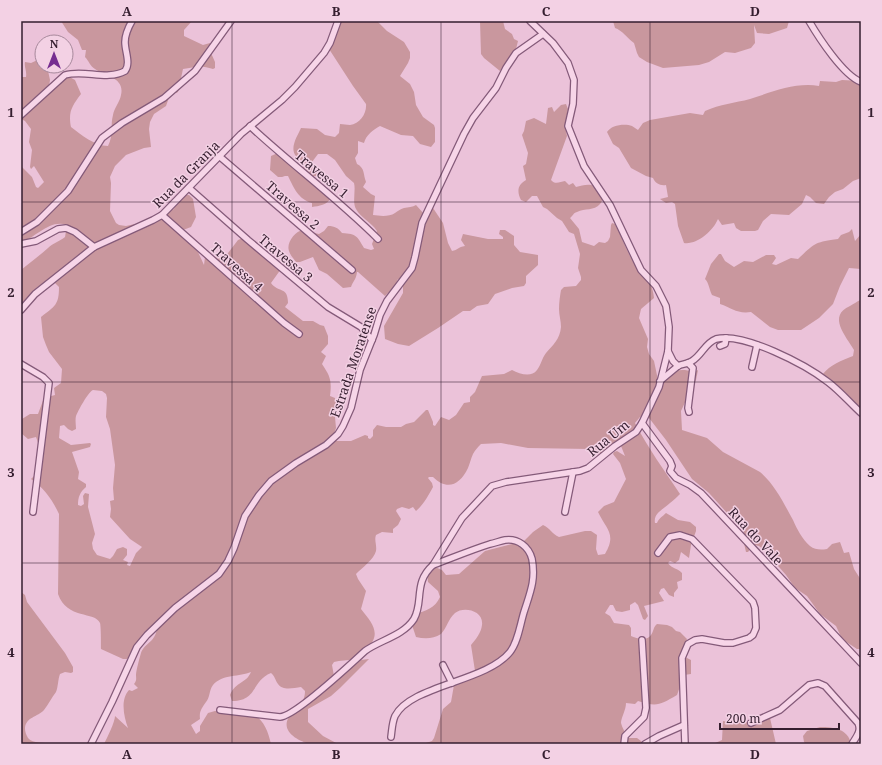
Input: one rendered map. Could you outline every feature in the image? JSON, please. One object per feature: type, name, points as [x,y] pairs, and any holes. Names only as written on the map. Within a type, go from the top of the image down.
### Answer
[{"type":"street","points":[[21,114],[65,75],[70,73],[86,72],[115,74],[125,71],[128,63],[125,41],[132,21]]},
{"type":"street","points":[[21,232],[37,222],[68,191],[102,138],[122,123],[164,98],[195,71],[232,21]]},
{"type":"street","name":"Rua da Granja","points":[[21,310],[35,294],[94,247],[148,223],[162,215],[250,126],[282,100],[324,53],[330,43],[338,21]]},
{"type":"street","points":[[530,21],[553,44],[568,63],[574,80],[573,104],[568,126],[584,166],[610,205],[641,270],[656,286],[666,306],[669,328],[668,351],[659,384]]},
{"type":"street","points":[[810,21],[819,38],[848,73],[861,82]]},
{"type":"street","name":"Estrada Moratense","points":[[90,744],[137,647],[146,634],[175,608],[218,574],[228,561],[245,516],[259,495],[271,481],[296,463],[326,445],[338,434],[347,419],[351,408],[360,370],[383,307],[412,268],[422,223],[464,134],[473,118],[496,88],[506,68],[516,53],[543,34]]},
{"type":"street","name":"Travessa 1","points":[[250,126],[353,214],[378,239]]},
{"type":"street","name":"Travessa 2","points":[[219,156],[352,270]]},
{"type":"street","name":"Travessa 3","points":[[189,188],[328,307],[361,327],[372,340]]},
{"type":"street","name":"Travessa 4","points":[[162,215],[284,323],[299,334]]},
{"type":"street","points":[[21,244],[36,241],[62,228],[66,228],[75,232],[94,247]]},
{"type":"street","points":[[659,384],[678,366],[691,362],[708,343],[726,338],[741,339],[784,356],[827,381],[861,413]]},
{"type":"street","points":[[720,346],[725,344],[726,338]]},
{"type":"street","points":[[752,366],[757,345]]},
{"type":"street","points":[[668,351],[673,361],[678,366]]},
{"type":"street","points":[[688,363],[693,368],[688,408],[689,412]]},
{"type":"street","points":[[21,364],[43,377],[49,383],[33,512]]},
{"type":"street","name":"Rua Um","points":[[220,710],[280,717],[286,716],[293,712],[365,652],[397,634],[410,624],[416,615],[422,580],[426,571],[433,565],[462,518],[492,486],[506,482],[573,472],[588,468],[615,446],[636,432],[642,423],[659,384]]},
{"type":"street","name":"Rua do Vale","points":[[642,423],[670,462],[672,466],[670,471],[676,478],[690,485],[701,493],[861,663]]},
{"type":"street","points":[[565,512],[573,472]]},
{"type":"street","points":[[658,552],[670,537],[680,535],[692,538],[752,602],[755,608],[756,628],[753,635],[749,638],[733,643],[702,639],[695,640],[688,644],[682,658],[686,744]]},
{"type":"street","points":[[391,737],[395,716],[406,704],[452,683],[493,667],[511,651],[534,580],[534,568],[531,556],[524,545],[513,540],[505,540],[479,548],[433,565]]},
{"type":"street","points":[[624,744],[625,736],[644,717],[646,708],[642,640]]},
{"type":"street","points":[[443,665],[452,683]]},
{"type":"street","points":[[751,723],[780,710],[809,685],[818,683],[824,686],[858,723],[860,729],[852,744]]},
{"type":"street","points":[[645,744],[659,736],[684,726]]},
{"type":"shaded area","points":[[61,21],[192,21],[184,30],[184,36],[203,45],[210,43],[215,68],[198,67],[183,69],[178,92],[171,92],[166,106],[154,114],[150,122],[149,129],[151,147],[126,155],[115,166],[110,177],[110,211],[116,223],[119,225],[126,226],[135,224],[152,224],[165,213],[174,209],[176,202],[182,195],[189,195],[193,199],[196,217],[191,227],[183,230],[181,236],[198,252],[204,265],[205,257],[225,257],[238,240],[243,238],[248,239],[265,249],[281,269],[271,283],[286,294],[288,303],[285,307],[303,321],[313,321],[324,326],[328,336],[328,344],[321,352],[326,356],[322,364],[330,378],[330,396],[335,398],[339,409],[335,417],[336,428],[334,434],[322,448],[335,441],[351,441],[365,435],[370,439],[373,436],[373,430],[377,425],[386,427],[401,427],[414,422],[426,410],[428,410],[433,425],[435,426],[441,417],[449,420],[456,415],[464,403],[470,402],[470,397],[475,392],[482,376],[504,374],[512,370],[529,375],[535,372],[540,366],[545,355],[558,338],[560,331],[559,301],[561,290],[564,287],[576,286],[581,280],[578,268],[580,254],[574,234],[569,232],[562,221],[543,207],[537,196],[532,196],[526,202],[521,200],[519,186],[526,180],[523,166],[526,164],[528,153],[522,135],[526,121],[534,118],[546,124],[548,108],[552,107],[554,112],[561,105],[566,104],[568,109],[565,126],[567,136],[551,180],[556,183],[565,181],[569,185],[573,183],[576,187],[591,185],[599,190],[602,196],[602,202],[598,206],[592,209],[576,212],[570,218],[579,229],[582,242],[594,246],[599,242],[605,243],[610,237],[612,223],[615,224],[634,264],[651,285],[654,298],[641,309],[639,318],[648,339],[647,347],[649,354],[654,361],[658,380],[679,370],[694,372],[698,370],[696,380],[688,393],[681,411],[682,430],[707,438],[723,452],[760,472],[774,488],[800,534],[810,546],[820,550],[827,549],[832,544],[840,542],[844,553],[849,552],[854,569],[861,580],[861,649],[857,649],[842,639],[836,626],[820,614],[807,596],[795,588],[765,551],[759,546],[755,545],[748,552],[746,552],[743,539],[744,528],[742,524],[728,514],[709,493],[692,479],[666,440],[646,414],[640,417],[635,423],[680,494],[657,514],[655,523],[657,523],[666,513],[678,520],[690,522],[696,527],[696,531],[691,545],[689,558],[681,552],[679,560],[675,563],[670,561],[668,563],[682,573],[682,580],[677,582],[678,588],[674,593],[674,597],[669,595],[664,588],[661,589],[659,593],[664,601],[644,606],[648,616],[645,620],[643,619],[638,605],[635,602],[630,605],[630,610],[622,612],[616,611],[613,605],[610,605],[605,613],[610,616],[614,623],[629,625],[631,628],[631,636],[636,638],[644,639],[649,637],[657,624],[672,627],[687,639],[683,651],[685,657],[691,660],[691,674],[684,675],[677,695],[658,704],[638,701],[635,704],[626,703],[621,721],[622,727],[627,738],[637,738],[642,744],[426,744],[434,738],[443,709],[451,702],[454,685],[473,674],[475,671],[471,645],[481,631],[482,620],[480,616],[472,611],[459,611],[453,615],[441,634],[429,638],[416,637],[412,625],[414,614],[430,608],[436,604],[440,597],[438,591],[428,582],[428,573],[431,570],[435,567],[442,570],[446,575],[459,574],[485,551],[524,541],[543,525],[559,537],[591,531],[597,535],[596,549],[598,555],[605,554],[610,541],[610,536],[607,527],[598,512],[604,506],[614,502],[626,479],[620,463],[613,454],[617,451],[625,456],[619,441],[599,455],[597,452],[589,449],[528,448],[501,443],[481,444],[473,454],[468,468],[461,479],[448,485],[443,484],[433,477],[429,477],[428,478],[433,487],[426,500],[416,511],[413,507],[409,509],[402,507],[397,509],[396,511],[401,519],[398,525],[393,529],[393,533],[382,532],[376,535],[375,554],[356,574],[366,591],[361,609],[373,625],[375,636],[369,646],[356,658],[334,662],[332,665],[334,676],[346,672],[361,660],[369,659],[331,696],[308,709],[308,722],[323,736],[338,744],[310,744],[292,735],[287,727],[287,722],[289,717],[302,702],[305,691],[301,687],[283,688],[278,684],[271,673],[260,681],[246,698],[232,701],[230,695],[232,690],[246,679],[251,672],[226,677],[217,681],[213,685],[201,710],[200,719],[191,725],[196,734],[200,731],[200,726],[208,713],[215,711],[246,716],[252,713],[260,719],[265,726],[271,744],[104,744],[115,716],[128,728],[124,714],[124,699],[129,690],[132,691],[138,688],[134,684],[141,653],[155,636],[157,626],[148,632],[127,659],[123,659],[101,649],[100,623],[97,619],[80,614],[68,608],[62,602],[58,594],[59,514],[54,503],[47,494],[31,479],[36,474],[39,445],[36,437],[28,439],[21,433],[22,419],[30,414],[38,414],[44,398],[55,395],[54,388],[61,383],[62,369],[49,352],[46,345],[43,337],[41,317],[57,302],[59,287],[54,282],[43,284],[21,303],[21,270],[50,246],[65,237],[67,225],[55,224],[49,226],[21,243],[21,166],[32,177],[36,187],[38,188],[44,182],[34,166],[31,169],[30,167],[32,150],[29,142],[31,129],[25,121],[21,119],[21,77],[26,77],[25,62],[31,63],[34,62],[34,74],[49,74],[49,86],[64,74],[75,80],[81,94],[70,113],[71,127],[93,142],[103,146],[108,146],[111,138],[112,119],[121,95],[120,85],[114,78],[92,66],[85,57],[86,50],[82,50],[78,40],[74,37],[74,34],[68,32]],"holes":[[[91,391],[102,391],[106,394],[106,417],[110,429],[115,465],[113,488],[114,500],[110,501],[110,517],[130,539],[142,547],[136,553],[130,566],[127,565],[128,562],[123,560],[127,555],[127,549],[123,547],[117,549],[110,559],[97,555],[93,549],[92,543],[95,534],[88,507],[89,494],[85,493],[83,496],[84,504],[81,506],[78,505],[78,500],[82,491],[86,487],[86,484],[78,479],[79,472],[72,452],[90,447],[91,444],[71,445],[59,438],[60,426],[64,425],[72,431],[76,429],[76,416],[83,402]]]},
{"type":"shaded area","points":[[340,21],[377,21],[387,31],[404,42],[410,52],[410,58],[400,76],[410,84],[414,92],[416,105],[423,117],[434,125],[435,128],[435,142],[431,147],[420,144],[413,136],[401,135],[380,126],[370,133],[364,143],[358,141],[358,153],[355,158],[357,164],[361,167],[366,182],[363,187],[375,196],[373,215],[390,215],[403,208],[416,205],[425,215],[433,208],[443,223],[448,243],[452,251],[465,246],[461,240],[463,234],[488,239],[503,239],[503,237],[499,234],[500,230],[505,230],[514,236],[514,245],[520,252],[538,255],[538,265],[526,276],[526,283],[524,286],[512,288],[495,294],[488,304],[477,306],[470,311],[463,311],[409,346],[385,339],[384,326],[403,293],[403,281],[398,279],[395,286],[385,296],[357,272],[351,287],[343,288],[327,274],[319,270],[313,257],[296,262],[289,251],[288,248],[290,241],[294,235],[300,231],[305,230],[319,234],[328,226],[333,226],[342,233],[356,236],[364,248],[371,250],[374,249],[372,244],[377,231],[356,209],[354,203],[354,183],[346,176],[335,160],[327,154],[318,154],[312,162],[320,175],[314,176],[314,178],[331,198],[325,204],[312,207],[312,203],[300,196],[292,185],[288,176],[278,177],[270,170],[271,156],[280,152],[291,157],[301,167],[308,168],[296,156],[293,149],[301,128],[317,129],[325,135],[335,137],[339,133],[340,124],[350,125],[357,123],[364,114],[366,104],[329,49]]},
{"type":"shaded area","points":[[480,21],[503,21],[505,29],[512,34],[514,39],[518,41],[516,49],[500,71],[481,54]]},
{"type":"shaded area","points":[[613,21],[789,21],[787,28],[769,34],[757,33],[754,25],[755,43],[751,48],[735,53],[725,52],[709,62],[699,65],[663,68],[647,62],[639,57],[634,43],[615,28]]},
{"type":"shaded area","points":[[842,80],[861,81],[861,178],[835,192],[824,204],[816,203],[806,195],[802,204],[789,215],[771,214],[763,221],[758,230],[755,231],[741,231],[736,228],[734,223],[722,225],[718,219],[716,224],[704,236],[694,242],[684,243],[678,226],[675,204],[672,202],[666,203],[660,199],[668,197],[666,185],[658,184],[653,178],[631,168],[619,148],[613,144],[607,132],[615,126],[622,125],[629,125],[638,130],[643,123],[650,120],[690,113],[703,115],[705,111],[716,107],[750,99],[784,88],[802,85],[819,86],[820,81],[836,82]]},
{"type":"shaded area","points":[[852,229],[855,241],[861,234],[861,269],[849,268],[833,304],[819,318],[801,330],[778,330],[770,327],[751,312],[738,311],[720,304],[720,298],[712,295],[705,279],[711,264],[719,254],[721,254],[725,261],[734,267],[744,261],[753,262],[766,255],[774,255],[776,258],[772,264],[776,265],[791,258],[798,259],[816,244],[838,239],[841,235]]},
{"type":"shaded area","points":[[861,300],[861,410],[822,375],[833,365],[853,356],[854,350],[843,333],[839,321],[843,310]]},
{"type":"shaded area","points":[[21,592],[25,595],[27,602],[65,653],[73,667],[73,672],[65,672],[60,674],[56,692],[47,706],[44,710],[29,720],[26,725],[26,733],[30,740],[51,744],[21,744]]},
{"type":"shaded area","points":[[730,714],[745,722],[757,722],[770,718],[776,744],[713,744],[722,740],[723,721],[729,722]]},
{"type":"shaded area","points":[[820,727],[835,728],[844,732],[851,744],[806,744],[803,736],[807,731]]}]
